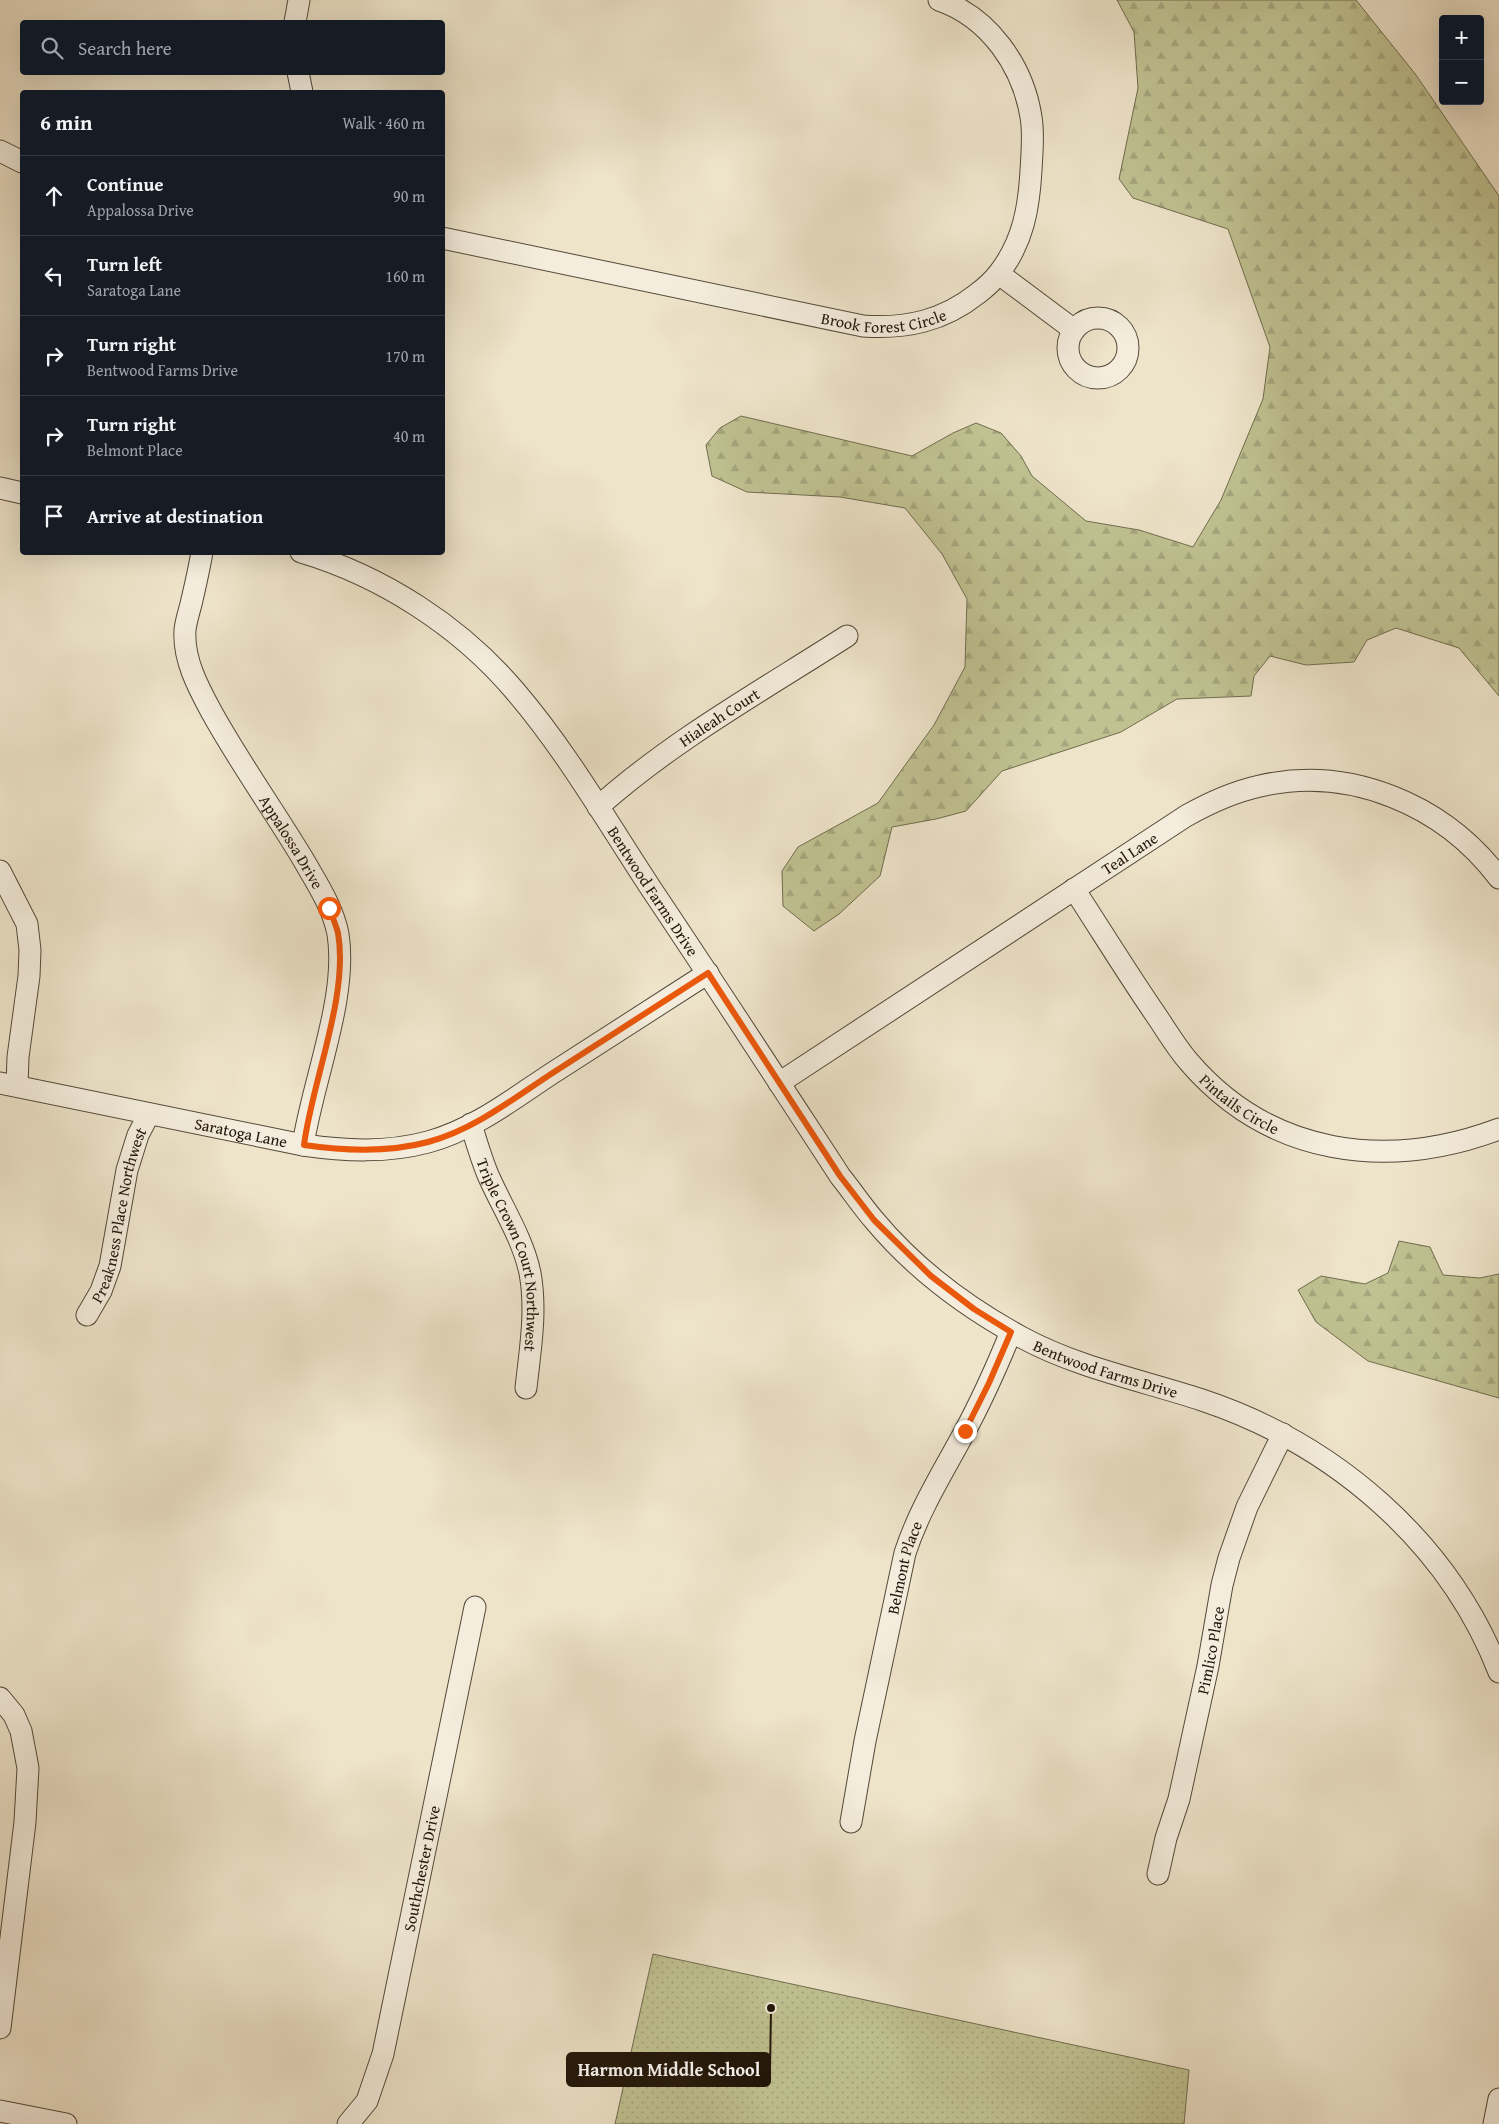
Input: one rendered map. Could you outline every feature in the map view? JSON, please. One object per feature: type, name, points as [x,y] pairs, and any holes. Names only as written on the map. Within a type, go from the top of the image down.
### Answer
[{"type":"street","points":[[295,20],[298,0]]},
{"type":"street","name":"Brook Forest Circle","points":[[445,239],[863,326],[889,328],[914,325],[939,318],[964,305],[999,274],[1016,246],[1025,222],[1030,200],[1033,142],[1032,118],[1026,93],[1018,72],[1008,56],[988,31],[968,14],[939,0]]},
{"type":"street","points":[[299,75],[302,90]]},
{"type":"street","points":[[0,151],[20,161]]},
{"type":"street","points":[[999,274],[1074,330]]},
{"type":"street","points":[[0,488],[20,493]]},
{"type":"street","name":"Appalossa Drive","points":[[201,555],[185,630],[187,652],[195,682],[232,748],[290,837],[317,883],[338,933],[338,986],[307,1117],[304,1145]]},
{"type":"street","name":"Bentwood Farms Drive","points":[[308,555],[354,572],[390,589],[424,611],[456,634],[488,662],[514,689],[541,723],[598,807],[840,1176],[874,1220],[931,1276],[974,1309],[1011,1332],[1071,1361],[1203,1400],[1254,1420],[1283,1434],[1326,1460],[1363,1487],[1410,1530],[1444,1573],[1463,1602],[1498,1666]]},
{"type":"street","name":"Hialeah Court","points":[[598,807],[664,754],[847,636]]},
{"type":"street","name":"Teal Lane","points":[[780,1083],[1186,816],[1234,793],[1260,786],[1313,780],[1365,787],[1391,795],[1416,806],[1439,820],[1478,854],[1499,878]]},
{"type":"street","points":[[0,871],[27,924],[30,950],[29,976],[18,1058],[8,1084]]},
{"type":"street","name":"Pintails Circle","points":[[1074,889],[1187,1060],[1224,1095],[1262,1121],[1292,1135],[1318,1143],[1370,1152],[1421,1150],[1449,1145],[1499,1129]]},
{"type":"street","name":"Saratoga Lane","points":[[8,1084],[304,1145],[349,1150],[403,1147],[429,1142],[471,1124],[708,973]]},
{"type":"street","name":"Preakness Place Northwest","points":[[87,1315],[101,1291],[110,1266],[127,1170],[138,1135],[149,1114]]},
{"type":"street","name":"Triple Crown Court Northwest","points":[[471,1124],[478,1150],[520,1244],[529,1271],[533,1294],[533,1320],[526,1388]]},
{"type":"street","name":"Belmont Place","points":[[851,1822],[865,1741],[905,1553],[921,1511],[989,1383],[1011,1332]]},
{"type":"street","name":"Pimlico Place","points":[[1158,1874],[1166,1838],[1178,1799],[1208,1666],[1222,1585],[1229,1558],[1247,1507],[1283,1434]]},
{"type":"street","name":"Southchester Drive","points":[[348,2124],[367,2101],[383,2054],[476,1606]]},
{"type":"street","points":[[0,1698],[14,1716],[21,1731],[28,1768],[25,1822],[0,2028]]},
{"type":"street","points":[[1494,2124],[1499,2099]]},
{"type":"street","points":[[0,2112],[66,2124]]},
{"type":"green space","points":[[1117,0],[1356,0],[1416,75],[1499,196],[1499,696],[1459,648],[1396,628],[1367,640],[1354,662],[1306,665],[1270,656],[1254,676],[1251,696],[1177,699],[1121,732],[1002,771],[966,811],[892,827],[880,876],[839,914],[814,931],[783,906],[782,871],[798,847],[878,803],[934,725],[965,667],[967,599],[942,554],[905,508],[840,497],[747,492],[712,476],[706,445],[720,428],[741,416],[912,456],[953,433],[976,423],[1001,433],[1021,456],[1032,476],[1086,521],[1139,530],[1193,547],[1221,500],[1263,399],[1270,347],[1228,229],[1133,198],[1119,179],[1138,88],[1134,32]]},
{"type":"green space","points":[[1399,1241],[1430,1247],[1443,1275],[1480,1278],[1499,1274],[1499,1398],[1368,1361],[1316,1322],[1298,1290],[1321,1276],[1365,1284],[1388,1273]]},
{"type":"green space","points":[[653,1954],[1189,2070],[1184,2124],[615,2124]]},
{"type":"place","name":"Harmon Middle School","points":[[771,2008]]},
{"type":"route","points":[[329,908],[338,933],[338,986],[307,1117],[304,1145],[349,1150],[376,1150],[429,1142],[455,1132],[502,1106],[708,973],[840,1176],[874,1220],[910,1258],[952,1294],[1011,1332],[989,1383],[965,1431]]}]
